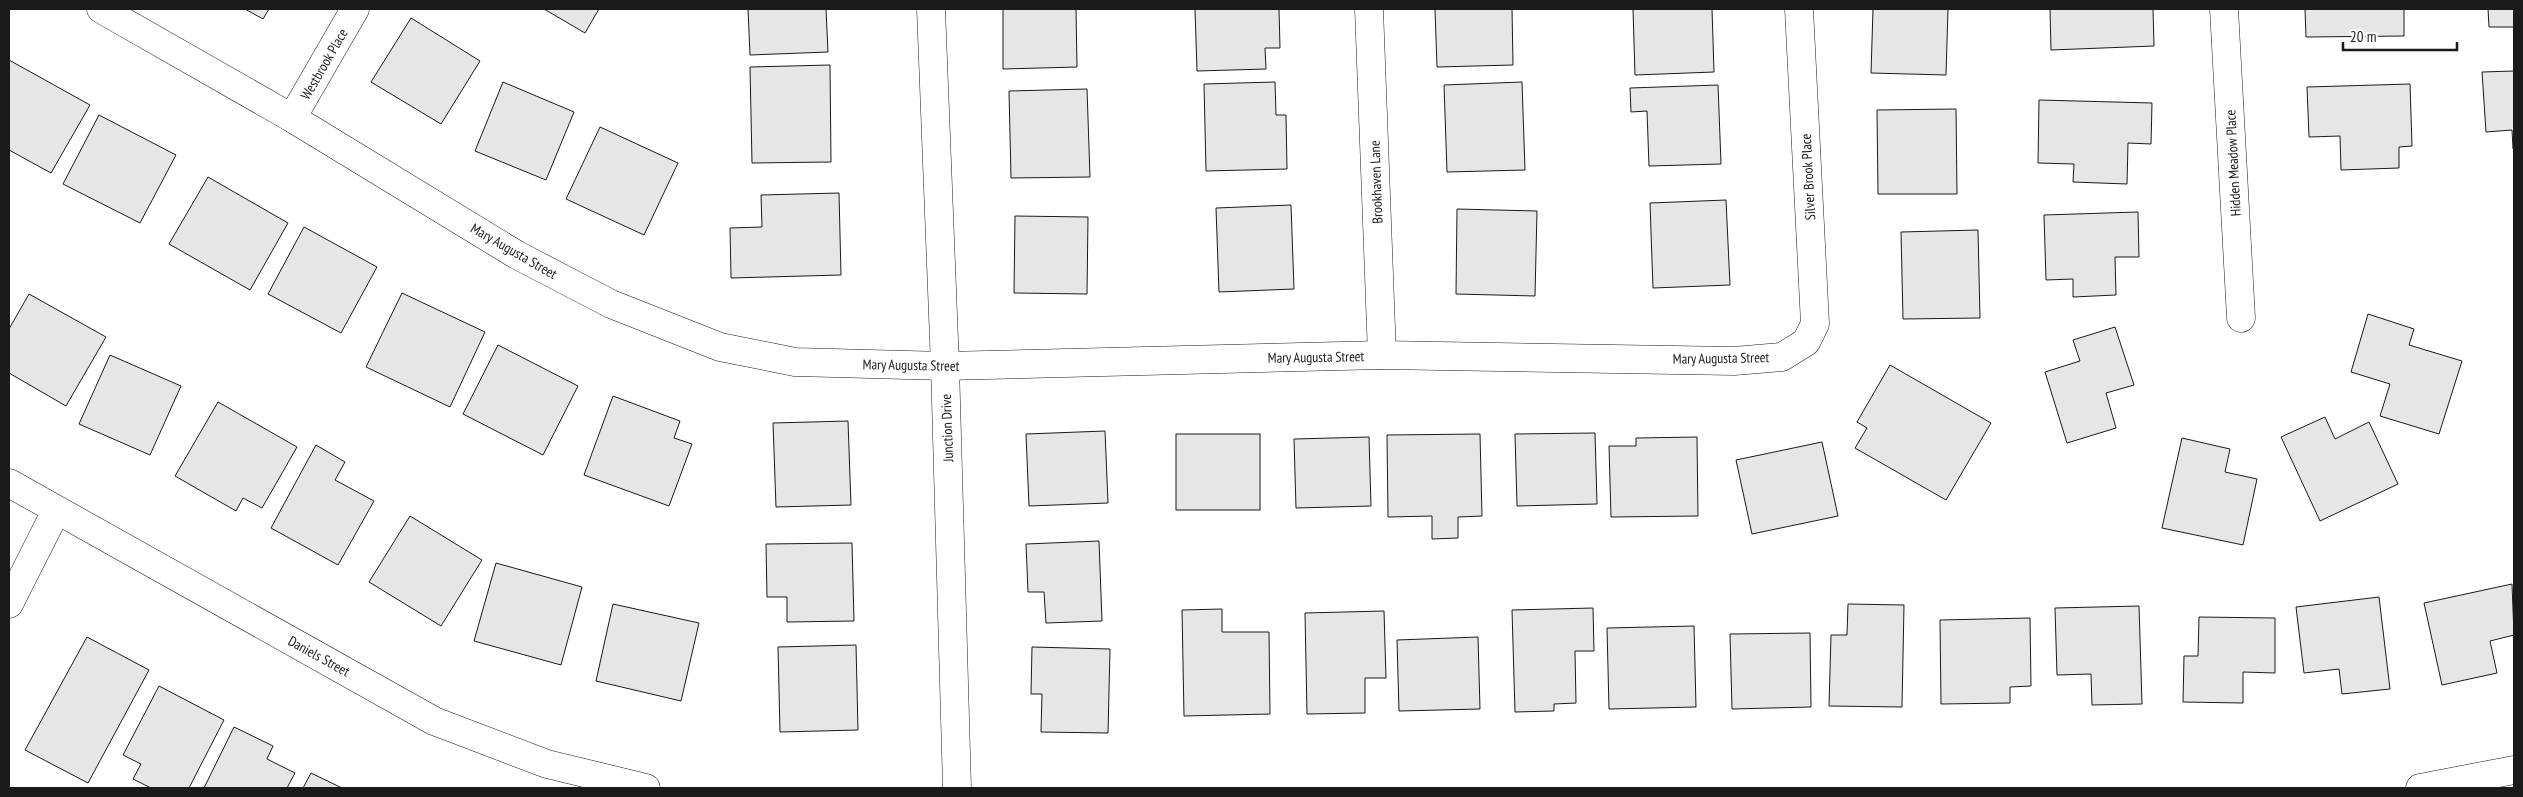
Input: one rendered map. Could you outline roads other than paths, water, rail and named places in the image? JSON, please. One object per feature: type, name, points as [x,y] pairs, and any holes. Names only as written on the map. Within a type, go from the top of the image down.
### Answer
[{"type":"street","name":"Mary Augusta Street","points":[[101,9],[292,118],[517,255],[611,304],[720,347],[795,362],[945,366],[1382,356],[1734,360],[1782,357],[1806,342]]},
{"type":"street","name":"Westbrook Place","points":[[292,118],[355,9]]},
{"type":"street","name":"Junction Drive","points":[[930,9],[945,366],[957,788]]},
{"type":"street","name":"Brookhaven Lane","points":[[1369,9],[1382,356]]},
{"type":"street","name":"Silver Brook Place","points":[[1799,9],[1815,324],[1806,342]]},
{"type":"street","name":"Hidden Meadow Place","points":[[2224,9],[2241,318]]},
{"type":"street","name":"Daniels Street","points":[[9,483],[434,721],[547,764],[646,788]]},
{"type":"street","points":[[9,604],[56,511]]},
{"type":"street","points":[[2420,788],[2514,770]]}]
